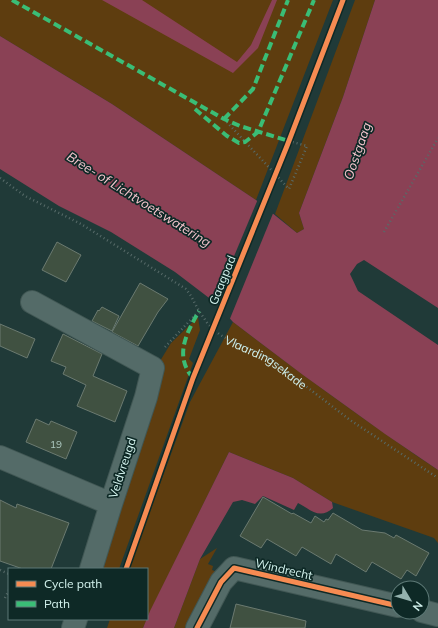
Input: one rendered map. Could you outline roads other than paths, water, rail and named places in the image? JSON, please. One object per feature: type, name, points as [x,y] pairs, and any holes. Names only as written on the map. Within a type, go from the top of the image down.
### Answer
[{"type":"street","name":"Veldvreugd","points":[[32,302],[153,368],[146,397],[91,568]]},
{"type":"street","points":[[0,457],[111,504]]},
{"type":"street","name":"Windrecht","points":[[197,628],[221,582],[234,568],[390,604]]},
{"type":"water","points":[[102,0],[142,0],[237,62],[251,45],[272,0],[277,0],[258,48],[233,73]]},
{"type":"water","points":[[375,0],[438,0],[438,308],[364,260],[357,264],[350,274],[358,291],[438,345],[438,470],[303,375],[233,322],[217,304],[175,272],[111,232],[59,206],[0,169],[0,36],[112,104],[256,200],[297,233],[304,229],[299,213],[343,97]]},
{"type":"water","points":[[229,452],[293,478],[332,502],[333,508],[328,512],[320,514],[311,511],[298,503],[294,510],[263,496],[255,504],[242,500],[233,502],[200,559],[174,628],[143,628],[146,620],[148,620],[150,611]]},
{"type":"water label","name":"Oostgaag","points":[[357,151]]},
{"type":"water label","name":"Bree- of Lichtvoetswatering","points":[[139,199]]}]
